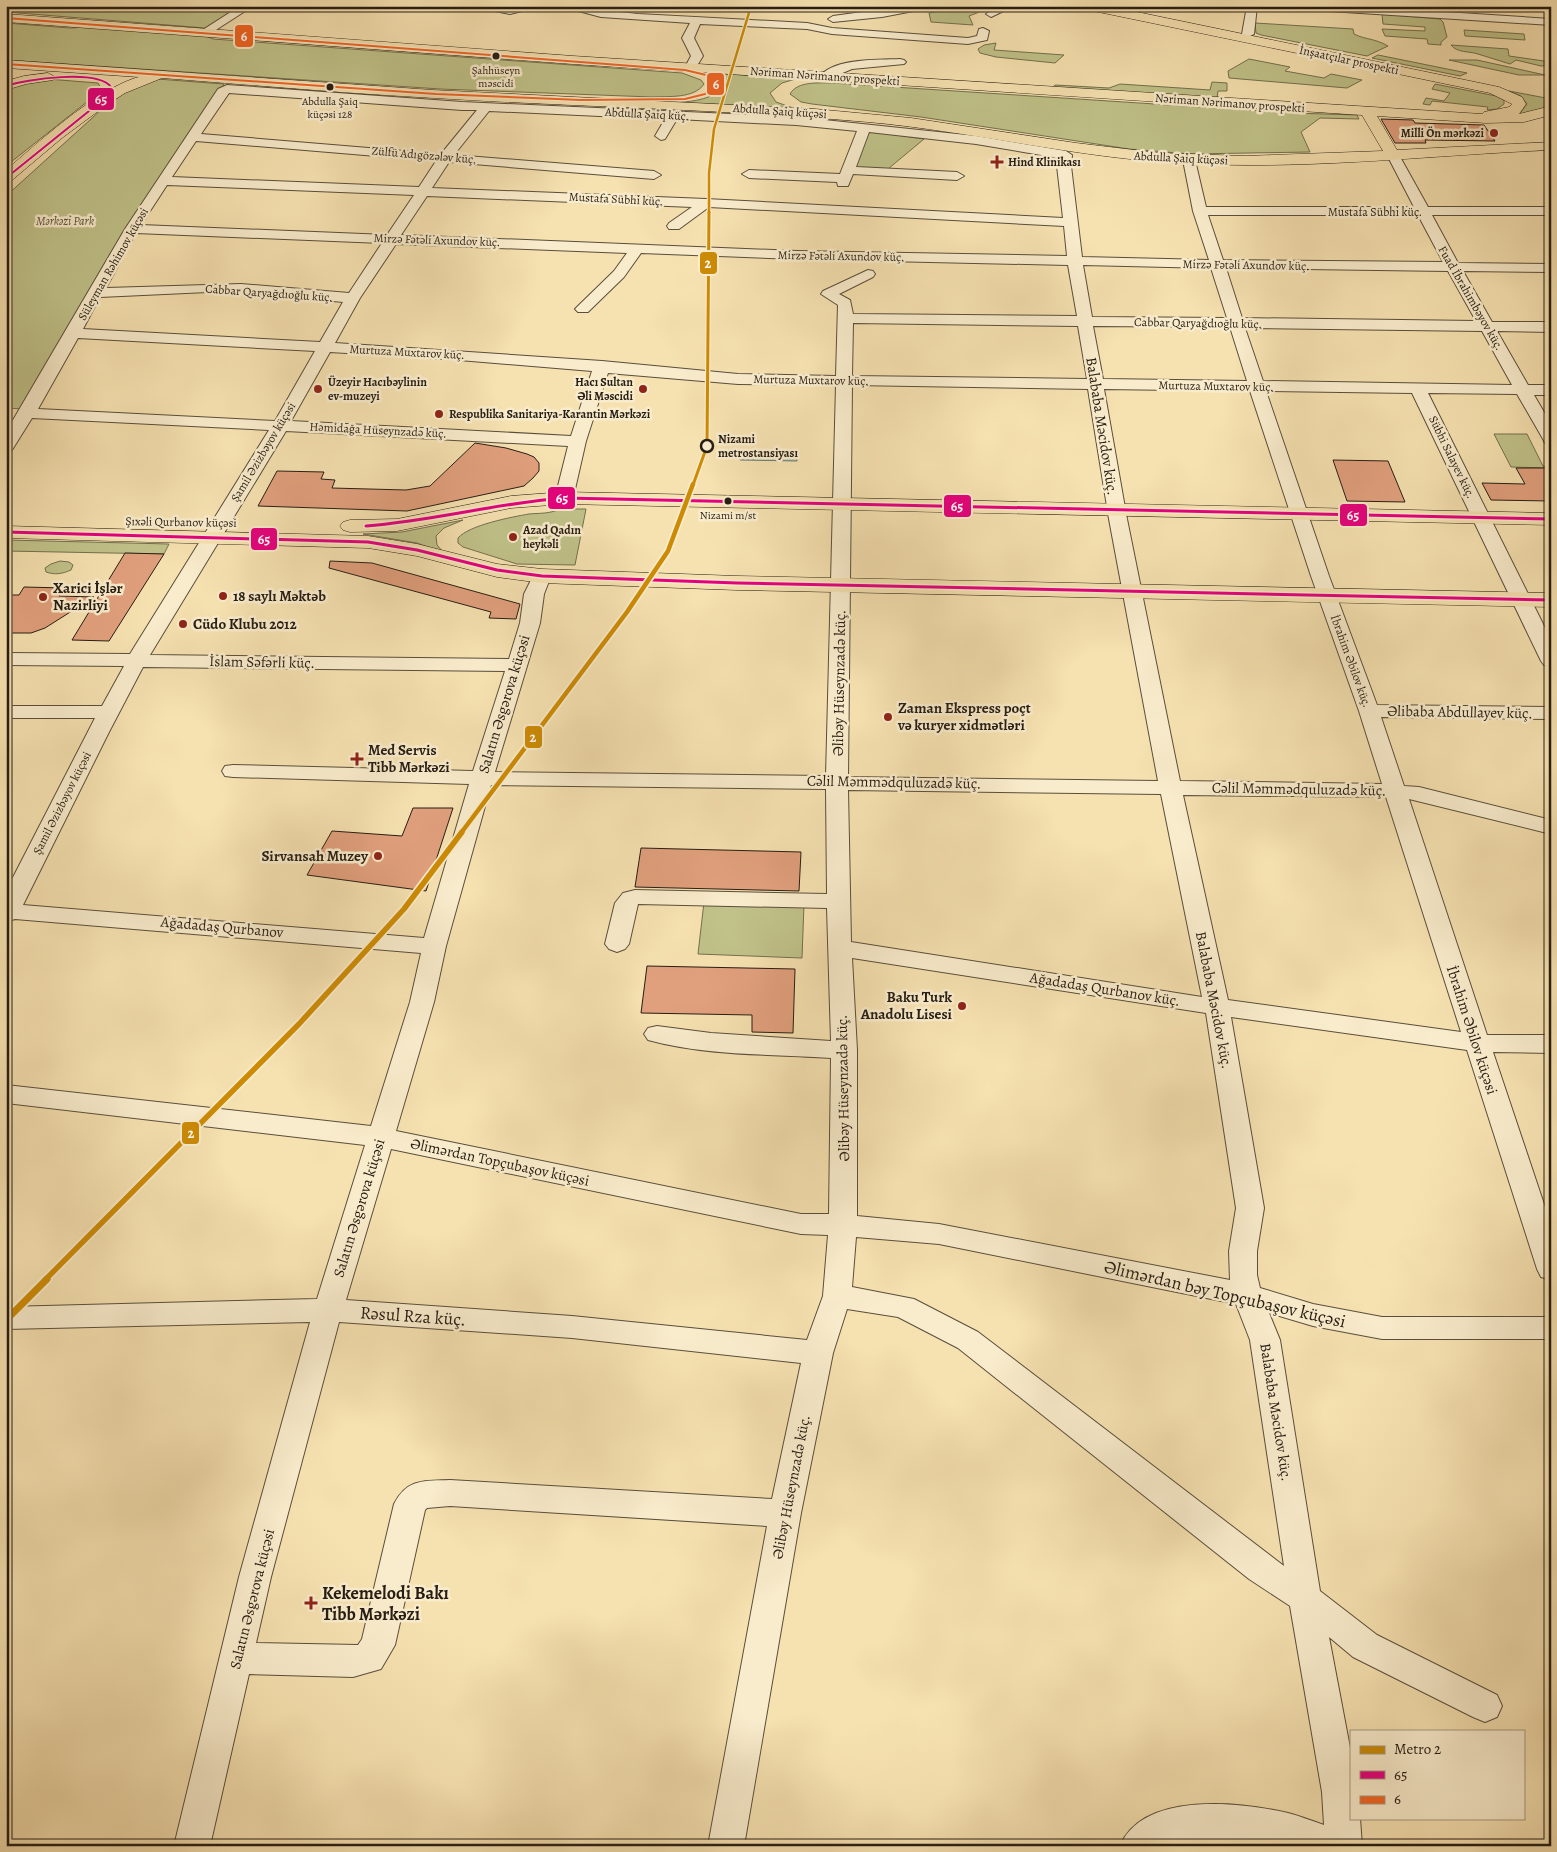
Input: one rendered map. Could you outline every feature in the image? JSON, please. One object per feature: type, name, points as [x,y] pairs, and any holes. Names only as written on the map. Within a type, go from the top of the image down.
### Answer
[{"type":"main road","name":"İnşaatçılar prospekti","points":[[1089,6],[1494,90],[1513,96],[1519,104],[1514,110],[1500,114],[1435,115]]},
{"type":"main road","name":"İnşaatçılar prospekti","points":[[1112,6],[1532,93]]},
{"type":"main road","name":"Nəriman Nərimanov prospekti","points":[[6,18],[573,60],[1435,115]]},
{"type":"main road","points":[[573,60],[693,71],[708,76],[716,84],[705,94],[685,99],[581,100]]},
{"type":"main road","points":[[6,66],[15,71],[15,74],[6,81]]},
{"type":"main road","name":"Abdulla Şaiq küçəsi","points":[[6,66],[210,77],[436,94],[581,100],[961,129],[1070,151],[1188,160],[1277,160],[1551,146]]},
{"type":"main road","points":[[6,86],[24,80],[46,77],[88,79],[108,83],[111,87],[110,90],[94,107]]},
{"type":"main road","points":[[6,178],[94,107],[130,84],[146,78],[210,77]]},
{"type":"main road","points":[[868,122],[796,106],[780,93],[786,86],[805,80],[870,79]]},
{"type":"main road","points":[[1435,115],[1507,120],[1536,116],[1551,110]]},
{"type":"main road","points":[[1367,111],[1393,155]]},
{"type":"main road","name":"Şıxəli Qurbanov küçəsi","points":[[6,532],[216,530],[397,524],[496,505],[537,499],[564,498],[1551,519]]},
{"type":"main road","points":[[537,499],[466,523],[449,536],[449,546],[462,554],[510,572],[542,576],[841,585],[1551,600]]},
{"type":"main road","name":"Şıxəli Qurbanov küçəsi","points":[[6,518],[216,530],[368,542],[417,550],[510,572]]},
{"type":"street","points":[[204,33],[248,6]]},
{"type":"street","points":[[484,6],[510,11],[530,6]]},
{"type":"street","points":[[571,6],[609,15],[696,21],[810,24],[917,7]]},
{"type":"street","points":[[991,14],[1009,6]]},
{"type":"street","points":[[1248,34],[1252,6]]},
{"type":"street","points":[[1297,6],[1551,22]]},
{"type":"street","points":[[776,13],[810,24],[835,36],[968,41],[983,38],[983,31]]},
{"type":"street","points":[[691,67],[697,56],[688,38],[696,21]]},
{"type":"street","points":[[848,52],[860,66]]},
{"type":"street","points":[[826,76],[838,70],[900,62]]},
{"type":"street","name":"Abdulla Şaiq küç.","points":[[227,89],[486,107],[868,122]]},
{"type":"street","name":"Süleyman Rəhimov küçəsi","points":[[6,446],[28,413],[132,229],[222,92],[227,89]]},
{"type":"street","name":"Şamil Əzizbəyov küçəsi","points":[[7,913],[108,712],[137,660],[281,425],[353,298],[446,156],[486,107]]},
{"type":"street","points":[[661,136],[673,114]]},
{"type":"street","points":[[838,209],[846,174],[868,122]]},
{"type":"street","name":"Zülfü Adıgözələv küç.","points":[[194,137],[446,156],[654,175]]},
{"type":"street","name":"Balababa Məcidov küç.","points":[[1070,151],[1064,166],[1075,262],[1116,510],[1170,787],[1217,1007],[1250,1208],[1243,1251],[1242,1275],[1247,1295],[1265,1340],[1305,1598],[1340,1792],[1344,1846]]},
{"type":"street","name":"Fuad İbrahimbəyov küç.","points":[[1393,155],[1422,212],[1551,439]]},
{"type":"street","name":"İbrahim Əbilov küç.","points":[[1188,160],[1200,211],[1257,387],[1395,790]]},
{"type":"street","points":[[749,174],[957,176]]},
{"type":"street","name":"Mustafa Sübhi küç.","points":[[163,181],[423,190],[838,209],[1069,222]]},
{"type":"street","points":[[674,226],[706,203]]},
{"type":"street","name":"Mustafa Sübhi küç.","points":[[1200,211],[1551,211]]},
{"type":"street","name":"Mirzə Fətəli Axundov küç.","points":[[132,229],[394,238],[771,255],[1075,262],[1551,268]]},
{"type":"street","points":[[583,309],[620,274],[637,248]]},
{"type":"street","points":[[846,318],[845,303],[842,300],[828,296],[823,291],[868,274]]},
{"type":"street","name":"Cabbar Qaryağdıoğlu küç.","points":[[96,293],[208,288],[353,298]]},
{"type":"street","name":"Cabbar Qaryağdıoğlu küç.","points":[[846,318],[1551,327]]},
{"type":"street","name":"Əlibəy Hüseynzadə küç.","points":[[726,1846],[784,1513],[818,1353],[837,1296],[843,1224],[844,1050],[839,948],[837,781],[846,318]]},
{"type":"street","name":"Murtuza Muxtarov küç.","points":[[73,333],[324,347],[602,366],[738,379],[1551,390]]},
{"type":"street","points":[[564,498],[578,441],[602,366]]},
{"type":"street","name":"Sübhi Salayev küç.","points":[[1418,389],[1551,661]]},
{"type":"street","name":"Həmidağa Hüseynzadə küç.","points":[[28,413],[578,441]]},
{"type":"street","name":"Salatın Əsgərova küçəsi","points":[[192,1846],[255,1577],[328,1310],[422,1002],[434,946],[482,778],[530,623],[534,594],[542,576]]},
{"type":"street","name":"İslam Səfərli küç.","points":[[6,659],[517,665]]},
{"type":"street","name":"Əlibaba Abdullayev küç.","points":[[1368,710],[1551,713]]},
{"type":"street","points":[[6,712],[108,712]]},
{"type":"street","name":"Cəlil Məmmədquluzadə küç.","points":[[233,771],[482,778],[837,781],[1395,790],[1419,794],[1551,827]]},
{"type":"street","name":"İbrahim Əbilov küçəsi","points":[[1395,790],[1476,1044],[1551,1269]]},
{"type":"street","points":[[617,944],[627,903],[631,898],[635,897],[838,901]]},
{"type":"street","name":"Ağadadaş Qurbanov","points":[[7,913],[434,946]]},
{"type":"street","name":"Ağadadaş Qurbanov küç.","points":[[839,948],[1217,1007],[1476,1044],[1551,1044]]},
{"type":"street","points":[[657,1034],[711,1042],[844,1050]]},
{"type":"street","name":"Əlimərdan Topçubaşov küçəsi","points":[[6,1094],[382,1137],[800,1224],[843,1224]]},
{"type":"street","name":"Əlimərdan bəy Topçubaşov küçəsi","points":[[843,1224],[939,1234],[1247,1295],[1313,1315],[1382,1328],[1551,1328]]},
{"type":"street","points":[[837,1296],[904,1307],[968,1340],[1261,1569],[1305,1598],[1365,1646],[1486,1706]]},
{"type":"street","name":"Rəsul Rza küç.","points":[[6,1318],[328,1310],[572,1327],[818,1353]]},
{"type":"street","points":[[237,1658],[354,1662],[369,1658],[378,1645],[410,1504],[419,1495],[450,1493],[784,1513]]},
{"type":"street","points":[[1138,1846],[1156,1830],[1192,1822],[1236,1822],[1288,1831],[1332,1846]]},
{"type":"green space","points":[[6,6],[241,6],[205,28],[6,12]]},
{"type":"green space","points":[[986,7],[987,9],[969,16],[973,25],[931,22],[929,13],[957,8]]},
{"type":"green space","points":[[1382,14],[1440,19],[1443,22],[1447,37],[1441,42],[1441,45],[1428,44],[1427,39],[1385,36],[1382,29],[1425,31],[1425,27],[1383,24]]},
{"type":"green space","points":[[6,23],[70,28],[87,27],[206,36],[213,39],[682,73],[701,80],[704,84],[700,89],[687,94],[652,97],[440,89],[6,60]]},
{"type":"green space","points":[[1255,23],[1353,29],[1354,34],[1388,46],[1367,56],[1261,35],[1256,33]]},
{"type":"green space","points":[[1464,30],[1524,34],[1525,40],[1465,36]]},
{"type":"green space","points":[[996,43],[994,50],[1064,55],[1055,63],[996,57],[980,53],[978,49],[984,45]]},
{"type":"green space","points":[[1451,45],[1508,49],[1509,56],[1551,62],[1551,65],[1541,66],[1516,60],[1510,64],[1478,54],[1460,51]]},
{"type":"green space","points":[[1378,55],[1467,73],[1460,76],[1372,58]]},
{"type":"green space","points":[[1249,59],[1290,67],[1285,71],[1324,78],[1331,74],[1362,80],[1347,88],[1229,78],[1228,71]]},
{"type":"green space","points":[[1449,60],[1477,60],[1545,75],[1519,75]]},
{"type":"green space","points":[[713,73],[799,78],[782,83],[770,93],[776,102],[799,110],[675,103],[703,99],[716,93],[725,83],[722,78]]},
{"type":"green space","points":[[47,79],[98,83],[102,90],[6,166],[6,92],[19,84]]},
{"type":"green space","name":"Mərkəzi Park","points":[[157,79],[224,84],[24,409],[6,408],[6,196],[101,110],[128,90]]},
{"type":"green space","points":[[1212,82],[1227,83],[1227,91],[1218,91],[1217,98],[1053,87],[1055,85],[1109,88],[1120,84],[1210,90]]},
{"type":"green space","points":[[832,83],[1293,113],[1357,115],[1359,119],[1320,118],[1301,132],[1310,152],[1190,154],[1129,149],[921,117],[812,104],[801,102],[790,94],[793,90],[803,85]]},
{"type":"green space","points":[[1435,84],[1496,96],[1504,100],[1504,104],[1497,109],[1487,110],[1488,107],[1432,101],[1430,105],[1423,104],[1426,98],[1444,101],[1450,93],[1432,89]]},
{"type":"green space","points":[[1509,91],[1551,99],[1551,107],[1527,114],[1513,115],[1521,112],[1527,104],[1521,96]]},
{"type":"green space","points":[[869,131],[924,139],[888,169],[851,167]]},
{"type":"green space","points":[[1494,434],[1527,434],[1543,466],[1548,468],[1511,467]]},
{"type":"green space","points":[[560,509],[586,509],[575,565],[517,564],[463,547],[458,543],[458,538],[464,533],[481,525],[512,517],[548,513]]},
{"type":"green space","points":[[463,520],[444,528],[436,536],[437,545],[444,553],[417,543],[363,534],[402,532]]},
{"type":"green space","points":[[6,540],[169,544],[164,554],[6,551]]},
{"type":"green space","points":[[60,561],[69,562],[73,565],[71,570],[59,574],[46,572],[45,568]]},
{"type":"green space","points":[[704,902],[804,904],[802,958],[698,954]]},
{"type":"water","points":[[740,455],[797,456],[797,461],[740,460]]},
{"type":"building","points":[[1381,119],[1413,120],[1415,123],[1484,125],[1495,141],[1425,140],[1426,143],[1395,143]]},
{"type":"building","points":[[475,443],[506,448],[534,457],[539,463],[539,471],[524,486],[407,511],[258,506],[277,471],[324,472],[321,479],[335,480],[332,488],[406,490],[430,486]]},
{"type":"building","points":[[1333,460],[1388,461],[1405,502],[1347,501]]},
{"type":"building","points":[[1516,468],[1551,468],[1551,501],[1491,500],[1482,483],[1525,484]]},
{"type":"building","points":[[125,553],[164,554],[109,641],[72,640]]},
{"type":"building","points":[[330,561],[372,563],[520,604],[516,619],[489,618],[491,612],[329,568]]},
{"type":"building","points":[[24,587],[65,588],[59,596],[94,597],[45,628],[31,633],[6,633],[6,595],[19,595]]},
{"type":"building","name":"Sirvansah Muzey","points":[[413,808],[453,808],[426,891],[307,875],[332,831],[402,836]]},
{"type":"building","points":[[641,848],[801,852],[799,891],[635,887]]},
{"type":"building","points":[[647,966],[795,969],[793,1033],[752,1032],[752,1015],[641,1013]]},
{"type":"metro line","name":"2","points":[[6,1320],[299,1024],[404,909],[627,612],[668,551],[707,446],[709,173],[714,129],[751,6]]},
{"type":"transit line","name":"6","points":[[6,18],[685,70],[706,75],[716,84],[705,94],[685,99],[581,100],[436,94],[6,64]]},
{"type":"transit line","name":"65","points":[[6,86],[29,79],[65,77],[101,81],[108,83],[111,87],[94,107],[6,178]]},
{"type":"transit line","name":"65","points":[[366,526],[416,521],[514,503],[564,498],[1551,519]]},
{"type":"transit line","name":"65","points":[[6,532],[368,542],[417,550],[497,570],[542,576],[737,583],[1551,600]]},
{"type":"place","name":"Şahhüseyn məscidi","points":[[496,56]]},
{"type":"place","name":"Abdulla Şaiq küçəsi 128","points":[[330,87]]},
{"type":"place","name":"Milli Ön mərkəzi","points":[[1494,133]]},
{"type":"place","name":"Hind Klinikası","points":[[997,162]]},
{"type":"place","name":"Üzeyir Hacıbəylinin ev-muzeyi","points":[[318,389]]},
{"type":"place","name":"Hacı Sultan Əli Məscidi","points":[[643,389]]},
{"type":"place","name":"Respublika Sanitariya-Karantin Mərkəzi","points":[[439,414]]},
{"type":"place","name":"Nizami metrostansiyası","points":[[707,446]]},
{"type":"place","name":"Nizami m/st","points":[[728,501]]},
{"type":"place","name":"Azad Qadın heykəli","points":[[513,537]]},
{"type":"place","name":"18 saylı Məktəb","points":[[223,596]]},
{"type":"place","name":"Xarici İşlər Nazirliyi","points":[[43,597]]},
{"type":"place","name":"Cüdo Klubu 2012","points":[[183,624]]},
{"type":"place","name":"Zaman Ekspress poçt və kuryer xidmətləri","points":[[888,717]]},
{"type":"place","name":"Med Servis Tibb Mərkəzi","points":[[357,759]]},
{"type":"place","name":"Sirvansah Muzey","points":[[378,856]]},
{"type":"place","name":"Baku Turk Anadolu Lisesi","points":[[962,1006]]},
{"type":"place","name":"Kekemelodi Bakı Tibb Mərkəzi","points":[[311,1603]]}]
